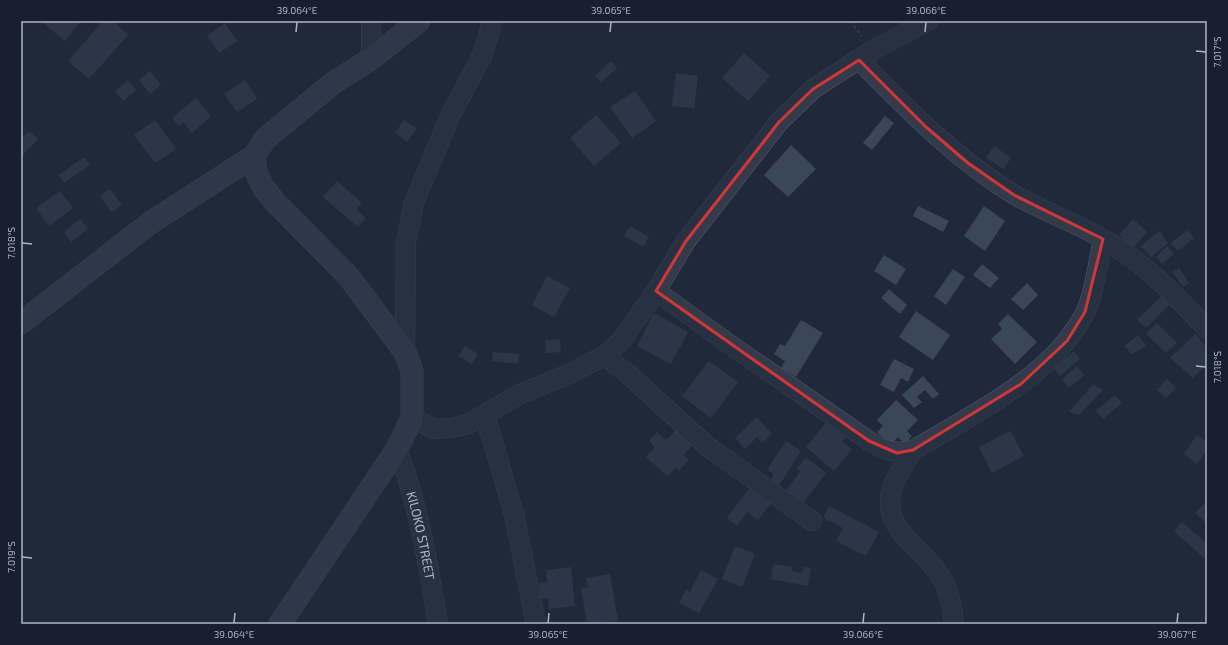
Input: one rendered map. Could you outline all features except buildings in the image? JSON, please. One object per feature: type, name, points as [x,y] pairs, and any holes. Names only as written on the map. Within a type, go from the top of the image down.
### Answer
[{"type":"main road","points":[[21,323],[150,223],[254,156],[265,140],[333,83],[372,59],[419,21]]},
{"type":"main road","points":[[254,156],[256,172],[263,187],[275,202],[349,277],[406,352],[412,370],[412,418],[397,449],[280,624]]},
{"type":"street","points":[[371,21],[372,59]]},
{"type":"street","points":[[406,352],[406,242],[414,203],[450,116],[482,56],[490,30],[491,21]]},
{"type":"street","points":[[412,418],[434,429],[452,428],[468,424],[520,394],[569,374],[604,356],[620,341],[656,291],[686,241],[779,122],[813,89],[859,60],[928,21]]},
{"type":"street","points":[[859,60],[926,127],[968,163],[1014,194],[1103,239],[1156,276],[1207,329]]},
{"type":"street","points":[[656,291],[869,441],[882,449],[897,453],[913,450],[1021,384],[1067,341],[1085,312],[1103,239]]},
{"type":"street","points":[[604,356],[627,373],[707,446],[812,522]]},
{"type":"street","points":[[485,415],[514,514],[536,624]]},
{"type":"street","name":"KILOKO STREET","points":[[397,449],[410,482],[418,514],[438,624]]},
{"type":"street","points":[[913,450],[894,485],[890,511],[894,523],[905,538],[930,560],[942,578],[950,603],[954,624]]},
{"type":"highlighted area","points":[[859,60],[926,127],[968,163],[1014,195],[1103,239],[1085,312],[1067,341],[1021,384],[913,450],[897,453],[869,441],[656,291],[686,241],[725,190],[779,122],[813,89]]}]
